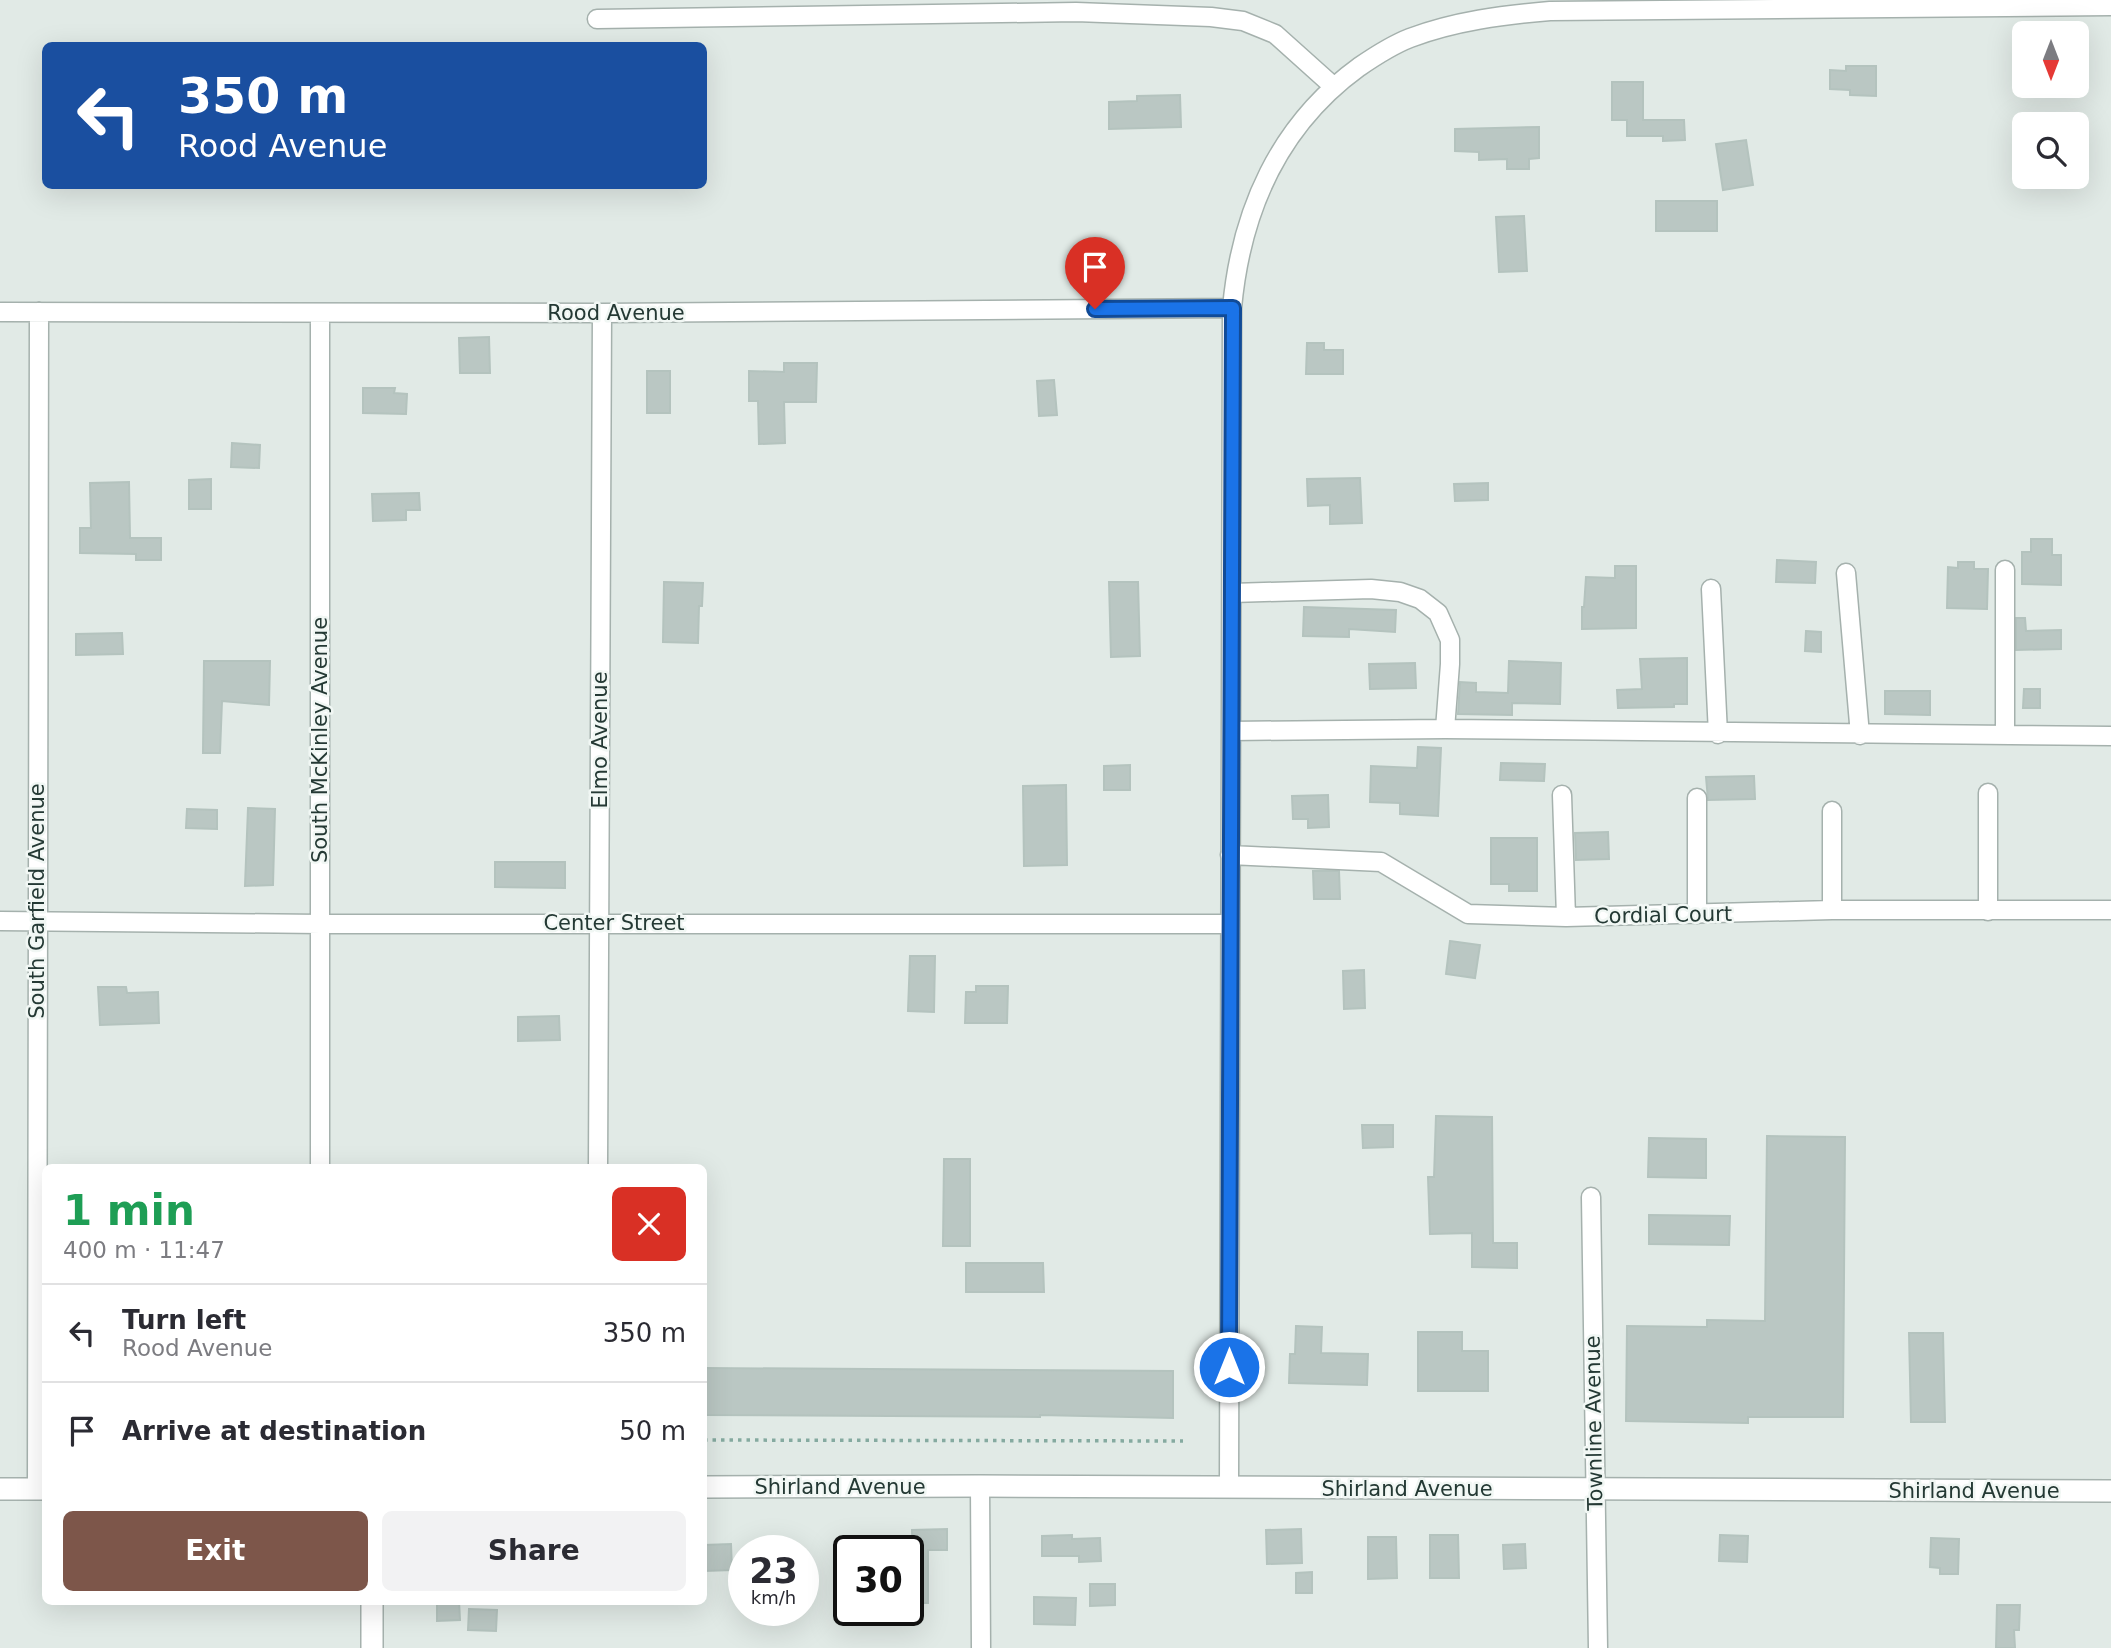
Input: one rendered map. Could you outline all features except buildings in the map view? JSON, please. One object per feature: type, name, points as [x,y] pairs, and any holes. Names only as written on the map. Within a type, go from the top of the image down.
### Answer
[{"type":"street","points":[[597,19],[1076,6],[1182,15],[1243,21],[1275,34],[1333,86]]},
{"type":"street","points":[[1229,1488],[1233,308],[1236,270],[1245,232],[1259,194],[1282,148],[1333,86],[1374,57],[1408,38],[1506,7],[1550,11],[2111,6]]},
{"type":"street","name":"Rood Avenue","points":[[0,312],[602,313],[1233,308]]},
{"type":"street","name":"South Garfield Avenue","points":[[39,312],[37,920],[41,1489]]},
{"type":"street","name":"South McKinley Avenue","points":[[320,313],[320,1164]]},
{"type":"street","name":"Elmo Avenue","points":[[598,1164],[602,313]]},
{"type":"street","points":[[2005,570],[2005,734]]},
{"type":"street","points":[[1846,573],[1860,735]]},
{"type":"street","points":[[1711,589],[1718,734]]},
{"type":"street","points":[[1232,593],[1381,590],[1400,592],[1419,600],[1438,613],[1450,640],[1445,729]]},
{"type":"street","points":[[1231,731],[1445,729],[1718,734],[2111,736]]},
{"type":"street","points":[[1988,793],[1988,911]]},
{"type":"street","points":[[1562,795],[1566,917]]},
{"type":"street","points":[[1697,798],[1697,915]]},
{"type":"street","points":[[1832,811],[1832,910]]},
{"type":"street","name":"Cordial Court","points":[[1230,855],[1381,862],[1468,914],[1566,917],[1832,910],[2111,910]]},
{"type":"street","name":"Center Street","points":[[0,921],[321,924],[1229,924]]},
{"type":"street","name":"Townline Avenue","points":[[1591,1197],[1598,1648]]},
{"type":"street","points":[[980,1486],[981,1648]]},
{"type":"street","name":"Shirland Avenue","points":[[707,1487],[2111,1491]]},
{"type":"street","points":[[0,1489],[41,1489]]},
{"type":"street","points":[[372,1605],[372,1648]]},
{"type":"path","points":[[707,1440],[1183,1441]]},
{"type":"route","points":[[1095,309],[1233,308],[1229,1367]]}]
